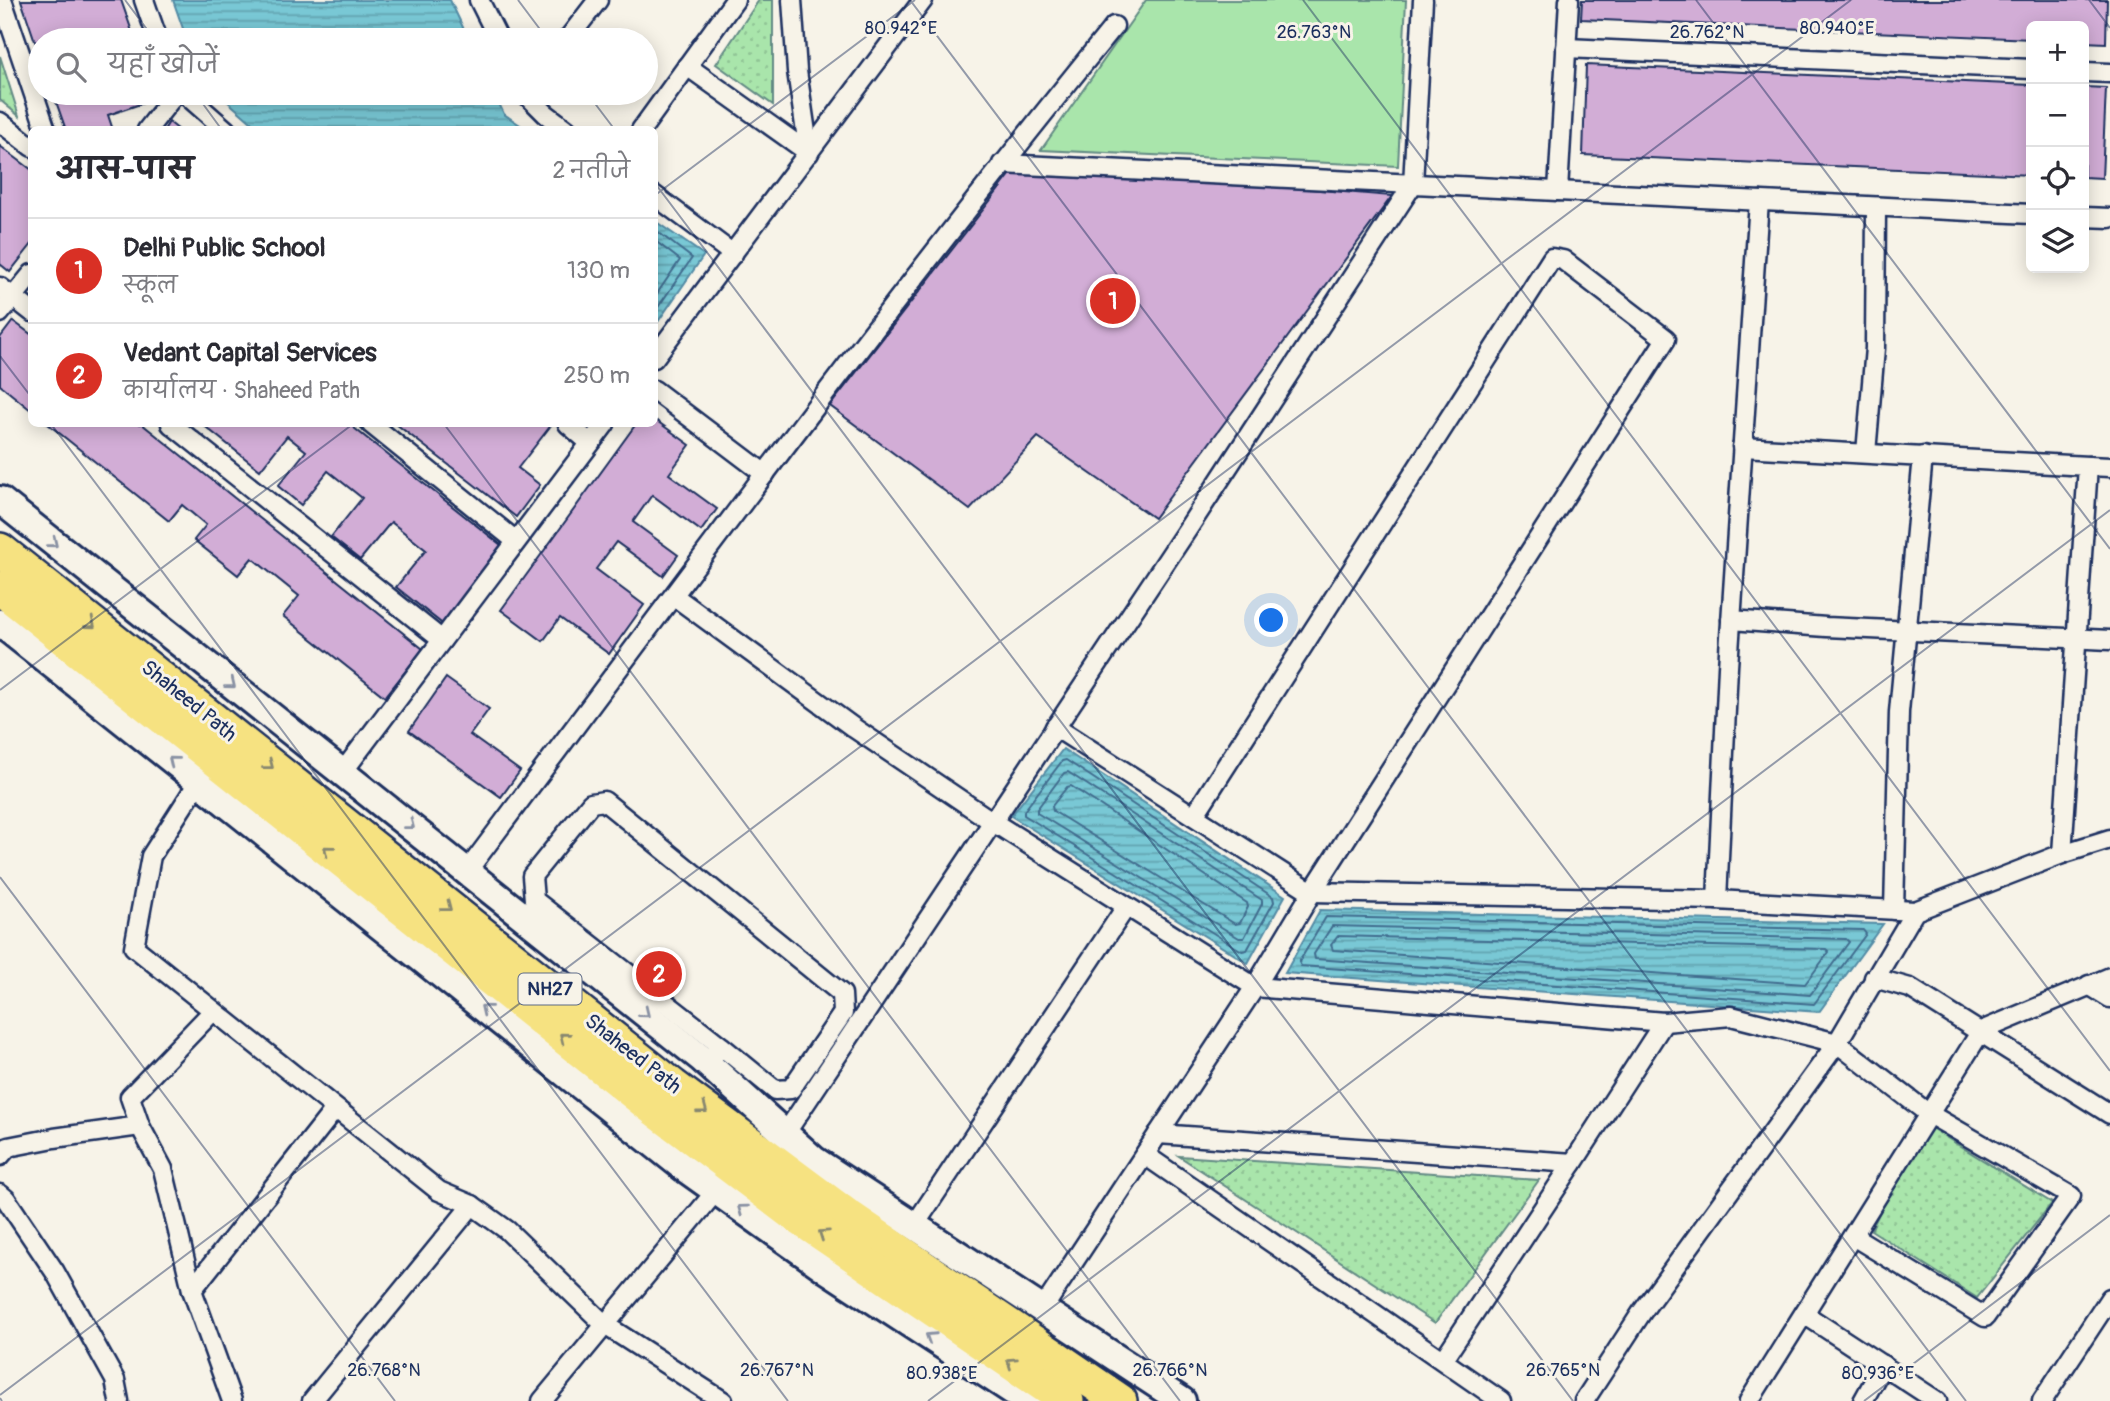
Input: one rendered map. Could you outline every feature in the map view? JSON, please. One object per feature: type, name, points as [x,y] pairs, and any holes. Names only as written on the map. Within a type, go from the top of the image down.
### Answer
[{"type":"highway","name":"Shaheed Path","points":[[0,550],[673,1086],[848,1216],[1120,1401]]},
{"type":"highway","name":"Shaheed Path","points":[[0,588],[650,1106],[793,1214],[1067,1401]]},
{"type":"street","points":[[2,0],[28,77]]},
{"type":"street","points":[[144,0],[154,28]]},
{"type":"street","points":[[479,0],[493,28]]},
{"type":"street","points":[[576,28],[598,0]]},
{"type":"street","points":[[643,126],[735,0]]},
{"type":"street","points":[[792,0],[797,71],[809,153]]},
{"type":"street","points":[[658,353],[923,0]]},
{"type":"street","points":[[785,1134],[1413,184],[1423,0]]},
{"type":"street","points":[[1558,191],[1569,0]]},
{"type":"street","points":[[468,870],[1002,164],[1114,26]]},
{"type":"street","points":[[1566,48],[2026,69]]},
{"type":"street","points":[[687,66],[809,153]]},
{"type":"street","points":[[2089,72],[2110,73]]},
{"type":"street","points":[[38,105],[45,126]]},
{"type":"street","points":[[150,126],[167,105]]},
{"type":"street","points":[[198,105],[221,126]]},
{"type":"street","points":[[539,105],[562,126]]},
{"type":"street","points":[[0,122],[28,144]]},
{"type":"street","points":[[1002,164],[2026,215]]},
{"type":"street","points":[[658,198],[733,254]]},
{"type":"street","points":[[1717,900],[1731,620],[1759,201]]},
{"type":"street","points":[[1866,453],[1875,348],[1876,207]]},
{"type":"street","points":[[2089,217],[2110,218]]},
{"type":"street","points":[[1042,1310],[1255,988],[1312,892],[1666,339],[1563,260],[1552,258],[1194,816]]},
{"type":"street","points":[[0,313],[6,292],[28,277]]},
{"type":"street","points":[[6,292],[28,309]]},
{"type":"street","points":[[658,393],[765,474]]},
{"type":"street","points":[[176,427],[442,640]]},
{"type":"street","points":[[375,427],[516,541]]},
{"type":"street","points":[[571,427],[590,443]]},
{"type":"street","points":[[342,773],[603,427]]},
{"type":"street","points":[[1742,447],[2110,467]]},
{"type":"street","points":[[1894,909],[1899,712],[1923,456]]},
{"type":"street","points":[[2062,854],[2088,466]]},
{"type":"street","points":[[0,500],[342,773],[468,870],[603,967],[714,1055],[775,1090],[791,1089],[843,1013],[842,994],[604,801],[591,803],[533,876],[534,900],[603,967]]},
{"type":"street","points":[[674,596],[854,728],[993,822],[1255,988],[1664,1022],[1731,1016],[1837,1043],[1929,1114],[2071,1196],[1985,1317],[1853,1236]]},
{"type":"street","points":[[1731,620],[2110,640]]},
{"type":"street","points":[[0,623],[684,1167],[826,1269],[1028,1401]]},
{"type":"street","points":[[1055,727],[1312,892],[1717,900],[1916,911],[2062,854],[2110,839]]},
{"type":"street","points":[[199,781],[151,856],[134,947],[439,1191],[472,1205],[507,1230],[605,1325],[723,1401]]},
{"type":"street","points":[[914,1226],[1126,907]]},
{"type":"street","points":[[1584,1401],[1642,1312],[1837,1043],[1916,911]]},
{"type":"street","points":[[1749,1401],[1981,1031],[2110,977]]},
{"type":"street","points":[[1874,978],[1910,988],[2110,1114]]},
{"type":"street","points":[[2089,985],[2110,998]]},
{"type":"street","points":[[214,1011],[131,1097],[140,1126],[163,1169],[192,1290],[232,1401]]},
{"type":"street","points":[[1443,1360],[1664,1022]]},
{"type":"street","points":[[714,1055],[785,1134],[814,1160],[1182,1401]]},
{"type":"street","points":[[192,1290],[335,1108]]},
{"type":"street","points":[[0,1156],[8,1147],[140,1126]]},
{"type":"street","points":[[1158,1135],[1573,1163]]},
{"type":"street","points":[[1145,1155],[1501,1401]]},
{"type":"street","points":[[542,1401],[716,1191]]},
{"type":"street","points":[[0,1194],[55,1272],[114,1380],[119,1401]]},
{"type":"street","points":[[312,1401],[472,1205]]},
{"type":"street","points":[[2042,1401],[2110,1298]]},
{"type":"street","points":[[1804,1314],[1937,1401]]},
{"type":"street","points":[[1863,1401],[1882,1365]]},
{"type":"green space","points":[[759,0],[773,0],[773,105],[716,64]]},
{"type":"green space","points":[[1146,0],[1406,0],[1398,166],[1041,150]]},
{"type":"green space","points":[[0,56],[19,116],[0,100]]},
{"type":"green space","points":[[1923,1123],[2052,1203],[1977,1298],[1871,1230]]},
{"type":"green space","points":[[1179,1156],[1539,1180],[1435,1323]]},
{"type":"water","points":[[173,0],[450,0],[463,28],[183,28]]},
{"type":"water","points":[[232,105],[500,105],[504,114],[522,126],[256,126]]},
{"type":"water","points":[[658,223],[704,255],[658,322]]},
{"type":"water","points":[[1063,749],[1285,896],[1248,963],[1011,816]]},
{"type":"water","points":[[1320,910],[1883,924],[1819,1012],[1285,973]]},
{"type":"building","points":[[21,0],[121,0],[131,28],[30,28]]},
{"type":"building","points":[[1582,0],[2107,0],[2106,43],[2089,42],[2089,21],[2026,21],[2026,39],[1581,19]]},
{"type":"building","points":[[1586,65],[2026,85],[2026,175],[1583,155]]},
{"type":"building","points":[[2089,87],[2106,88],[2102,178],[2089,177]]},
{"type":"building","points":[[57,105],[137,105],[108,115],[112,126],[65,126]]},
{"type":"building","points":[[0,146],[28,167],[28,249],[10,272],[0,264]]},
{"type":"building","points":[[1018,165],[1392,196],[1154,518],[1038,437],[970,510],[830,406]]},
{"type":"building","points":[[13,321],[28,332],[28,408],[0,385],[0,338]]},
{"type":"building","points":[[658,422],[690,445],[669,474],[717,509],[701,531],[652,495],[633,522],[678,555],[663,576],[616,542],[596,569],[644,605],[609,654],[560,618],[543,641],[501,610],[634,427],[658,427]]},
{"type":"building","points":[[52,427],[146,427],[423,649],[385,697],[283,616],[299,596],[252,558],[238,575],[194,540],[206,525],[182,505],[169,521]]},
{"type":"building","points":[[206,427],[353,427],[506,549],[445,626],[396,587],[426,550],[391,522],[360,560],[331,537],[362,498],[328,471],[301,505],[278,486],[306,451],[287,436],[260,470]]},
{"type":"building","points":[[400,427],[550,427],[518,468],[540,485],[516,517]]},
{"type":"building","points":[[446,678],[489,709],[470,735],[520,771],[501,797],[409,731]]},
{"type":"place","name":"Delhi Public School","points":[[1113,301]]},
{"type":"place","name":"Vedant Capital Services","points":[[659,974]]}]
